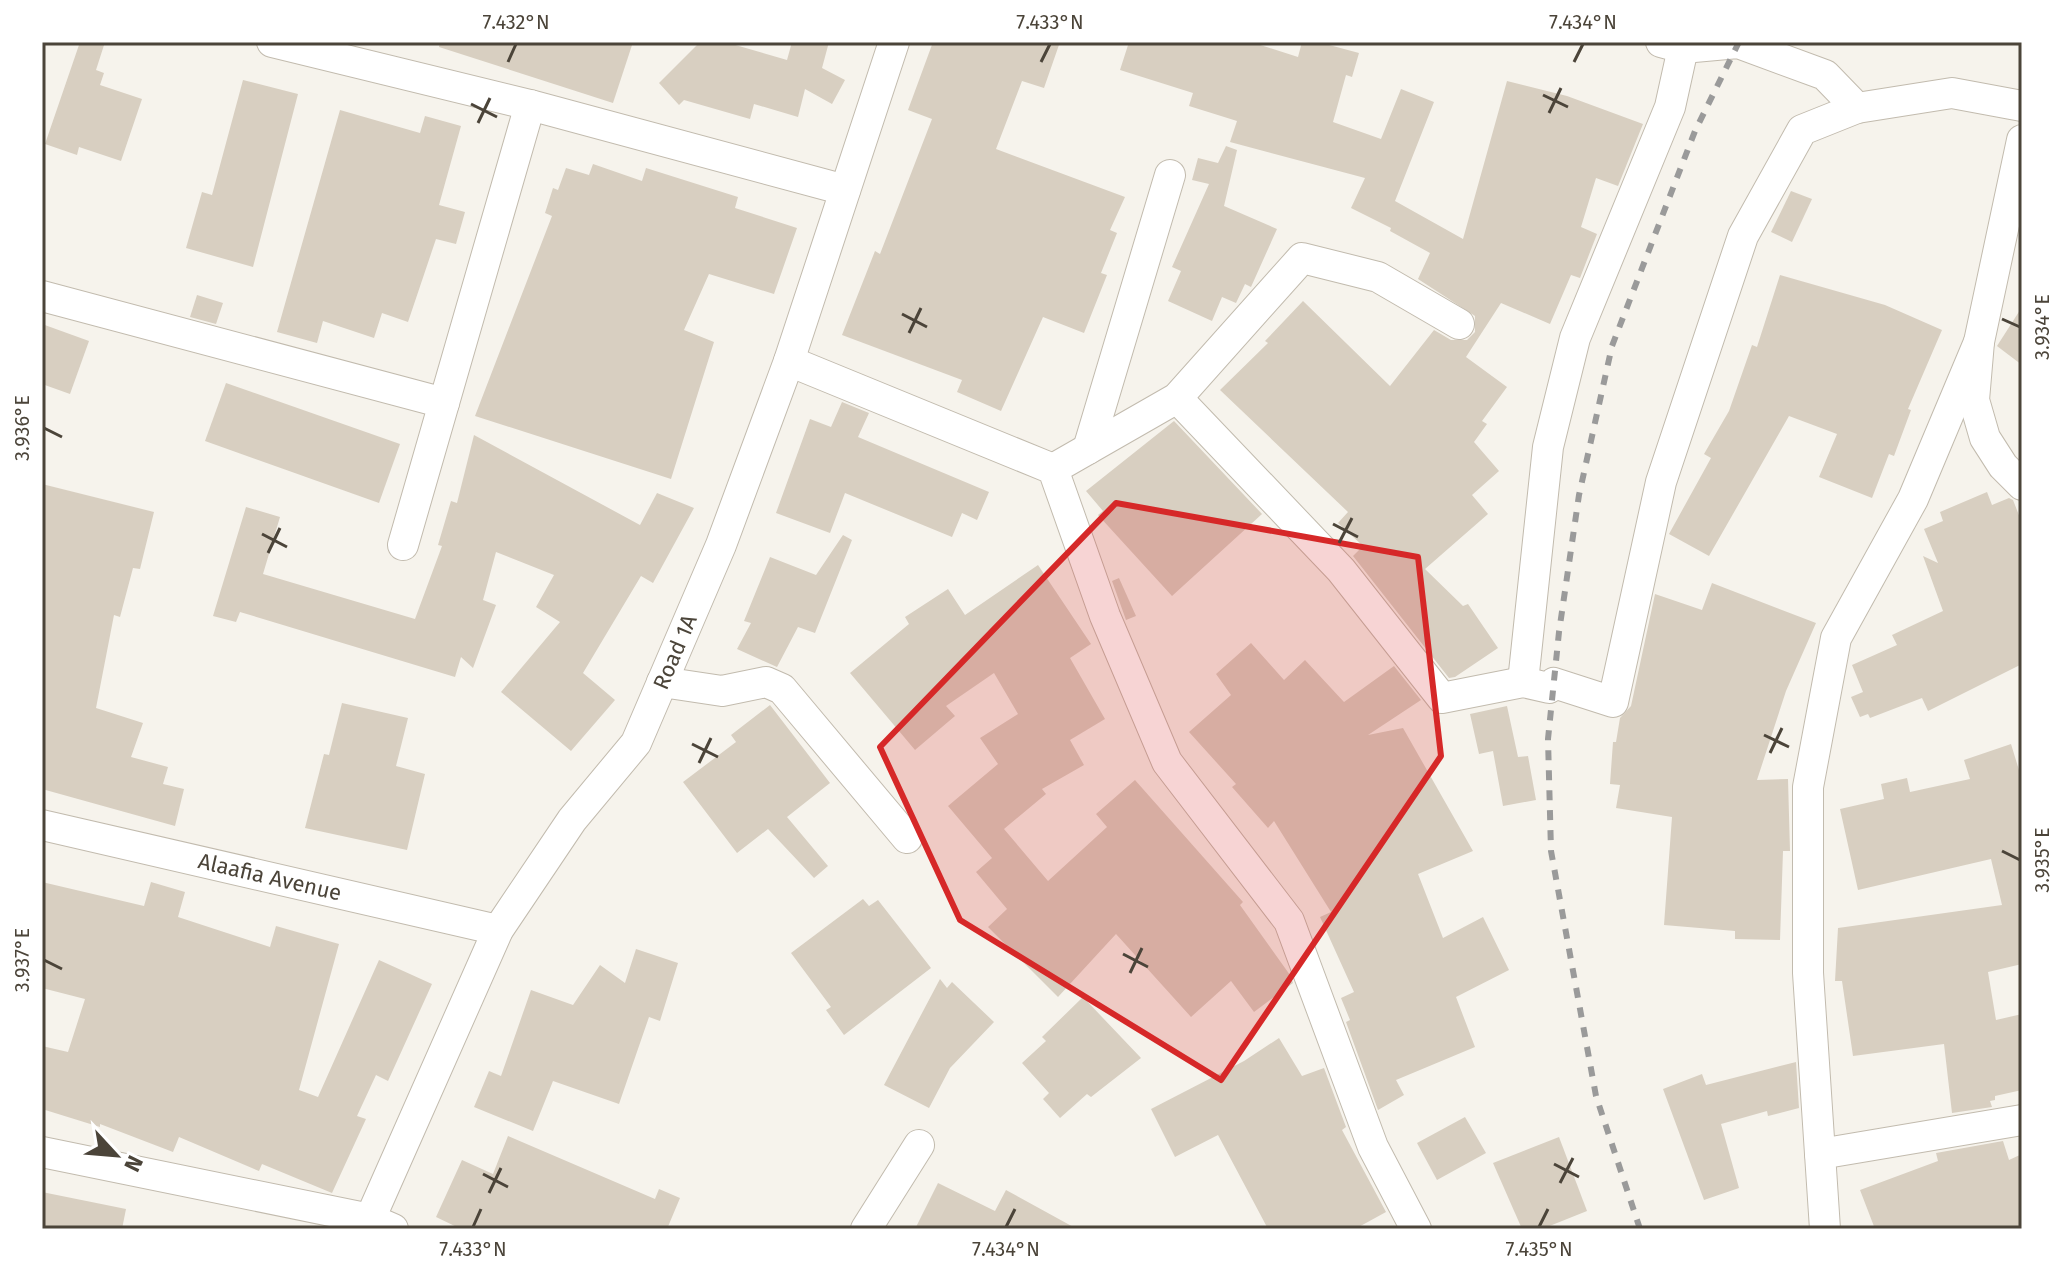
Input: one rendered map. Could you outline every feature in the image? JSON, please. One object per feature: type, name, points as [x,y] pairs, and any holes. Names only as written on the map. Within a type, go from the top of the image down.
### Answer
[{"type":"street","points":[[272,42],[530,105],[845,190]]},
{"type":"street","name":"Road 1A","points":[[382,1224],[498,930],[541,862],[636,743],[721,545],[789,361],[894,42]]},
{"type":"street","points":[[1523,682],[1548,447],[1575,338],[1670,107],[1672,45],[1738,43],[1825,75],[1857,108]]},
{"type":"street","points":[[1177,398],[1341,570],[1442,698],[1523,682],[1549,688],[1554,683],[1613,702],[1661,482],[1743,236],[1802,130],[1857,108],[1952,93],[2022,106]]},
{"type":"street","points":[[403,545],[530,105]]},
{"type":"street","points":[[2022,140],[1979,342],[1974,400],[1985,438],[2003,466],[2022,485]]},
{"type":"street","points":[[1088,449],[1170,175]]},
{"type":"street","points":[[1053,469],[1177,398],[1302,258],[1378,277],[1459,324]]},
{"type":"street","points":[[42,296],[444,403]]},
{"type":"street","points":[[1825,1229],[1808,973],[1808,787],[1836,638],[1913,499],[1979,342]]},
{"type":"street","points":[[789,361],[1053,469],[1105,616],[1167,762],[1289,921],[1373,1147],[1416,1229]]},
{"type":"street","points":[[662,682],[722,691],[766,682],[782,689],[907,838]]},
{"type":"street","name":"Alaafia Avenue","points":[[42,825],[498,930]]},
{"type":"street","points":[[1820,1154],[2022,1120]]},
{"type":"street","points":[[866,1229],[919,1145]]},
{"type":"street","points":[[42,1152],[382,1224]]},
{"type":"highlighted area","points":[[1116,503],[1418,557],[1441,756],[1221,1080],[960,920],[880,747]]},
{"type":"building","points":[[80,42],[105,42],[96,70],[104,73],[100,85],[142,99],[121,161],[79,147],[77,155],[45,144]]},
{"type":"building","points":[[440,42],[633,42],[613,103],[439,47]]},
{"type":"building","points":[[700,42],[725,42],[787,60],[792,42],[829,42],[822,68],[845,80],[832,104],[805,89],[798,117],[754,104],[750,119],[684,100],[679,105],[659,83]]},
{"type":"building","points":[[933,42],[1060,42],[1044,88],[1022,81],[996,149],[1125,197],[1110,230],[1117,233],[1101,273],[1107,275],[1084,333],[1043,317],[1001,411],[957,392],[962,380],[842,335],[875,251],[880,254],[932,119],[908,110]]},
{"type":"building","points":[[1129,42],[1251,42],[1298,57],[1302,42],[1318,42],[1359,53],[1352,77],[1346,75],[1333,122],[1381,139],[1401,89],[1434,102],[1395,201],[1463,239],[1507,81],[1567,96],[1643,124],[1618,186],[1596,178],[1581,227],[1597,234],[1580,278],[1571,275],[1550,324],[1501,303],[1466,357],[1507,387],[1482,421],[1487,424],[1474,442],[1499,471],[1472,495],[1488,514],[1425,569],[1463,606],[1468,604],[1498,648],[1455,677],[1449,678],[1353,556],[1363,546],[1338,523],[1348,512],[1220,390],[1268,343],[1265,341],[1303,301],[1390,386],[1434,330],[1451,340],[1467,340],[1475,332],[1475,316],[1418,279],[1430,253],[1390,231],[1391,228],[1351,208],[1365,178],[1230,142],[1237,121],[1189,106],[1193,93],[1120,70]]},
{"type":"building","points":[[243,80],[298,94],[253,267],[186,248],[202,192],[212,195]]},
{"type":"building","points":[[340,110],[420,133],[425,116],[461,126],[439,205],[465,212],[456,244],[436,239],[408,322],[382,313],[374,338],[323,321],[317,343],[277,332]]},
{"type":"building","points":[[1226,146],[1237,150],[1224,206],[1277,229],[1251,287],[1245,284],[1236,303],[1222,297],[1212,321],[1168,301],[1181,271],[1172,267],[1209,184],[1192,180],[1198,158],[1218,163]]},
{"type":"building","points":[[593,164],[642,181],[646,168],[738,197],[735,208],[797,228],[774,294],[709,274],[684,330],[714,342],[671,479],[475,416],[552,216],[545,213],[553,188],[558,190],[566,168],[589,175]]},
{"type":"building","points":[[1791,191],[1812,199],[1792,242],[1771,232]]},
{"type":"building","points":[[1780,275],[1885,305],[1942,330],[1908,409],[1911,410],[1894,456],[1889,454],[1872,498],[1819,477],[1837,434],[1789,416],[1709,556],[1669,534],[1711,458],[1704,454],[1729,411],[1752,345],[1757,347]]},
{"type":"building","points":[[197,295],[223,303],[216,324],[190,317]]},
{"type":"building","points":[[2022,307],[2022,365],[1997,346]]},
{"type":"building","points":[[42,324],[89,341],[70,394],[42,384]]},
{"type":"building","points":[[226,383],[400,444],[379,503],[205,441]]},
{"type":"building","points":[[842,402],[869,413],[858,437],[989,492],[977,520],[962,513],[952,537],[845,493],[830,533],[776,513],[810,419],[831,427]]},
{"type":"building","points":[[1174,421],[1262,514],[1172,596],[1098,515],[1103,511],[1086,491]]},
{"type":"building","points":[[474,435],[640,525],[657,493],[694,508],[653,583],[641,576],[583,673],[615,700],[571,751],[501,692],[560,622],[536,607],[554,575],[496,552],[483,600],[496,605],[473,668],[461,657],[455,677],[240,612],[236,622],[213,616],[246,507],[280,517],[263,574],[415,619],[442,546],[438,545],[451,501],[457,503]]},
{"type":"building","points":[[42,484],[154,512],[140,569],[133,568],[120,617],[114,615],[96,708],[143,723],[131,757],[168,767],[163,784],[184,789],[175,826],[42,789]]},
{"type":"building","points":[[1987,492],[1992,505],[2009,498],[2013,500],[2022,523],[2022,664],[1928,711],[1922,698],[1870,718],[1868,714],[1860,717],[1851,697],[1863,692],[1852,665],[1897,645],[1892,635],[1943,611],[1923,556],[1938,563],[1924,529],[1943,521],[1940,512]]},
{"type":"building","points":[[843,535],[852,540],[815,633],[798,627],[777,667],[737,649],[751,623],[744,621],[770,557],[816,575]]},
{"type":"building","points":[[1038,565],[1091,644],[1070,658],[1105,719],[1070,740],[1084,765],[1042,789],[1046,794],[1004,829],[1048,881],[1107,827],[1096,814],[1135,780],[1243,902],[1240,905],[1290,975],[1293,983],[1254,1012],[1231,981],[1191,1017],[1116,934],[1058,997],[988,927],[1007,909],[976,872],[992,858],[948,806],[998,764],[980,738],[1018,714],[994,673],[946,706],[955,716],[915,750],[850,673],[909,624],[905,617],[948,589],[965,615]]},
{"type":"building","points":[[1119,578],[1136,616],[1126,620],[1112,581]]},
{"type":"building","points":[[1712,583],[1816,623],[1786,691],[1757,780],[1788,779],[1790,851],[1783,851],[1780,940],[1735,939],[1735,931],[1664,925],[1672,817],[1616,808],[1620,785],[1610,784],[1613,742],[1616,742],[1620,718],[1631,706],[1655,594],[1702,610]]},
{"type":"building","points":[[1251,643],[1284,680],[1305,660],[1344,702],[1394,666],[1421,700],[1368,735],[1403,728],[1473,851],[1418,874],[1443,938],[1483,917],[1509,970],[1456,997],[1475,1047],[1396,1080],[1404,1095],[1378,1110],[1346,1022],[1350,1020],[1341,998],[1354,992],[1320,917],[1331,912],[1274,821],[1268,828],[1232,787],[1236,784],[1189,732],[1231,695],[1216,674]]},
{"type":"building","points":[[342,703],[408,718],[396,766],[425,774],[407,850],[305,828],[324,754],[329,755]]},
{"type":"building","points":[[770,705],[830,783],[787,817],[828,866],[814,878],[768,829],[737,853],[683,782],[736,742],[731,735]]},
{"type":"building","points":[[1507,706],[1518,757],[1528,756],[1536,800],[1503,806],[1493,751],[1479,754],[1470,714]]},
{"type":"building","points":[[2011,744],[2022,780],[2022,964],[1988,972],[1996,1020],[2022,1014],[2022,1090],[1995,1096],[1995,1100],[1990,1101],[1992,1107],[1952,1113],[1944,1044],[1853,1056],[1842,981],[1835,981],[1838,928],[2002,905],[1991,859],[1858,890],[1840,809],[1884,799],[1881,784],[1907,778],[1910,792],[1970,779],[1964,760]]},
{"type":"building","points":[[42,882],[144,906],[151,882],[185,892],[178,917],[270,947],[276,926],[339,944],[299,1090],[318,1097],[379,960],[432,984],[388,1081],[376,1075],[357,1116],[366,1119],[332,1193],[262,1164],[259,1171],[179,1137],[173,1152],[100,1124],[100,1127],[42,1109],[42,1046],[68,1052],[85,999],[42,988]]},
{"type":"building","points":[[863,899],[869,906],[878,900],[931,968],[844,1035],[826,1010],[831,1007],[791,953]]},
{"type":"building","points":[[636,949],[678,963],[660,1021],[649,1017],[619,1104],[553,1081],[533,1131],[474,1107],[489,1071],[501,1076],[531,990],[573,1005],[600,965],[625,983]]},
{"type":"building","points":[[940,979],[947,988],[952,982],[994,1022],[950,1068],[929,1108],[884,1085]]},
{"type":"building","points":[[1083,997],[1141,1058],[1091,1097],[1087,1094],[1060,1118],[1043,1099],[1049,1093],[1022,1063],[1046,1041],[1042,1037]]},
{"type":"building","points":[[1279,1038],[1302,1076],[1324,1068],[1346,1127],[1342,1130],[1386,1212],[1355,1229],[1268,1229],[1218,1135],[1175,1157],[1151,1109],[1244,1061]]},
{"type":"building","points":[[1796,1062],[1799,1108],[1768,1116],[1767,1111],[1721,1124],[1739,1188],[1704,1200],[1663,1089],[1702,1074],[1706,1085]]},
{"type":"building","points":[[1465,1117],[1486,1153],[1437,1180],[1417,1143]]},
{"type":"building","points":[[508,1136],[655,1199],[659,1189],[680,1198],[667,1229],[461,1229],[436,1217],[462,1160],[493,1174]]},
{"type":"building","points":[[1559,1137],[1587,1211],[1542,1229],[1522,1229],[1493,1163]]},
{"type":"building","points":[[2003,1141],[2009,1160],[2022,1154],[2022,1229],[1875,1229],[1860,1190],[1938,1161],[1936,1153]]},
{"type":"building","points":[[938,1183],[995,1211],[1006,1190],[1077,1229],[915,1229]]},
{"type":"building","points":[[42,1192],[126,1209],[122,1229],[42,1229]]},
{"type":"railway","points":[[1640,1229],[1596,1096],[1551,851],[1548,739],[1559,632],[1579,495],[1612,346],[1695,131],[1739,42]]}]
